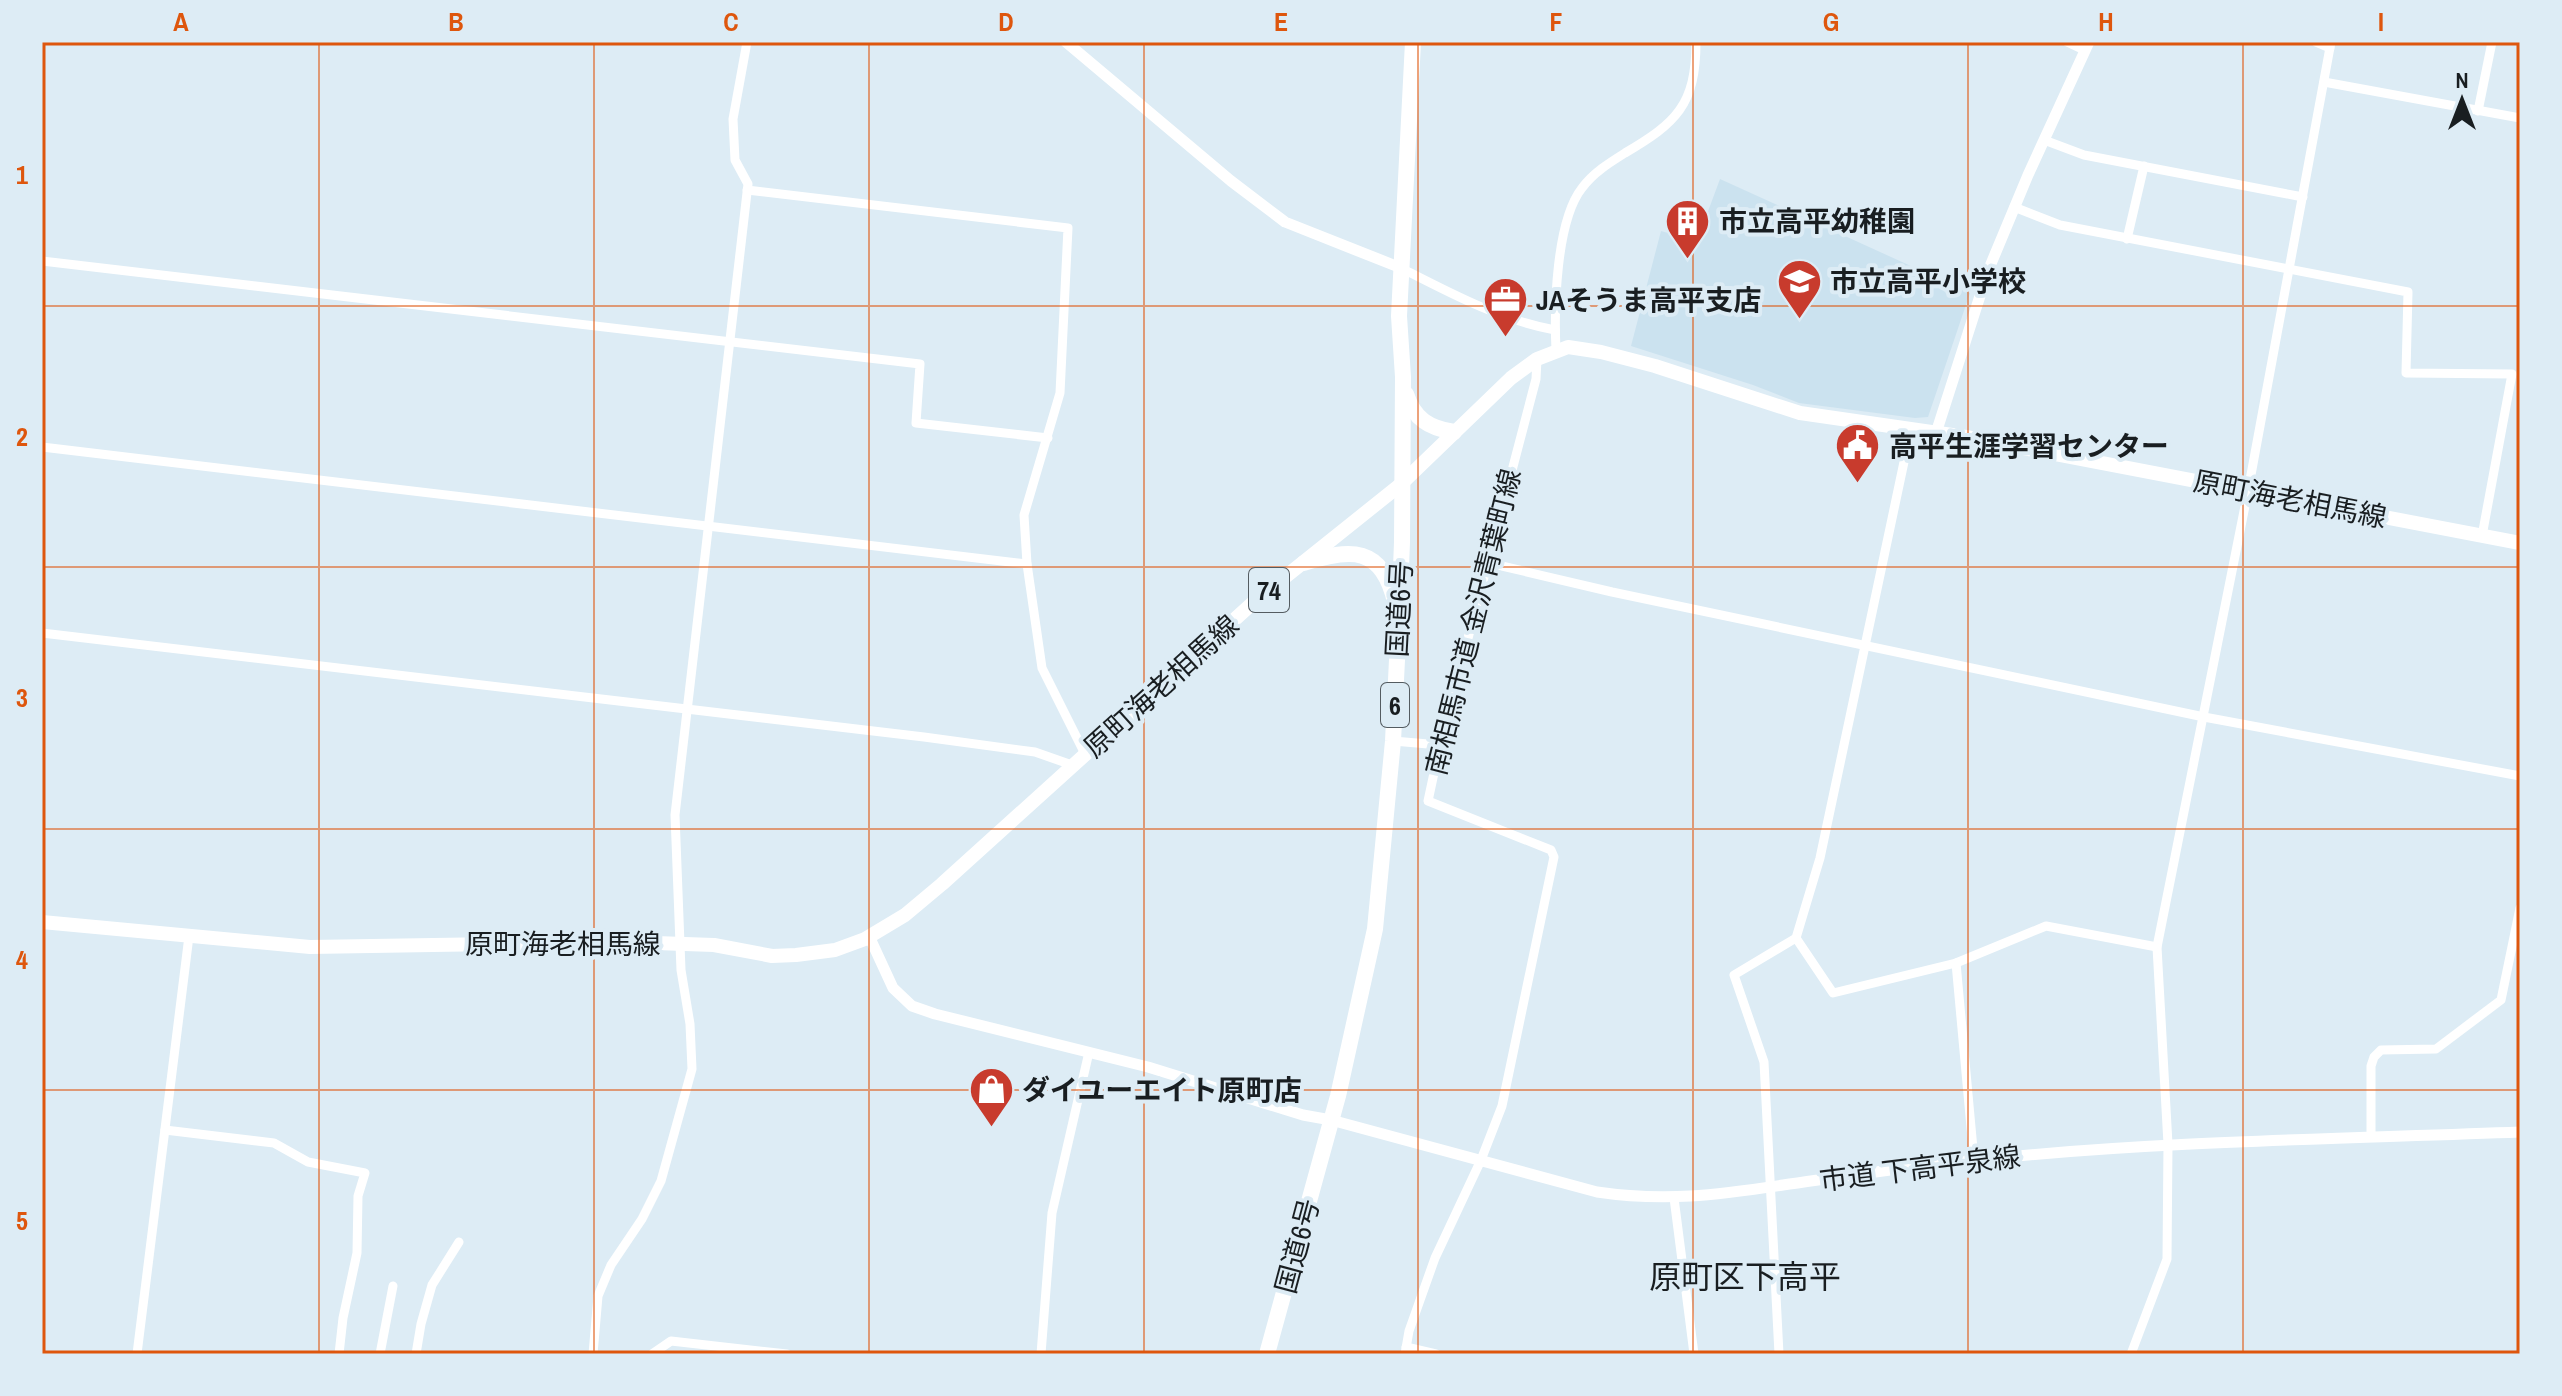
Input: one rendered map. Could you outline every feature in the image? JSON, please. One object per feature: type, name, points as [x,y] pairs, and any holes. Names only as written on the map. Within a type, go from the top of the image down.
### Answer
[{"type":"highway","name":"国道6号","points":[[1267,1354],[1331,1120],[1375,929],[1393,741],[1399,619],[1403,377],[1399,316],[1413,42]]},
{"type":"highway","points":[[1403,377],[1409,402],[1418,417],[1430,426],[1454,432]]},
{"type":"highway","points":[[1304,563],[1349,552],[1372,559],[1386,576],[1399,619]]},
{"type":"main road","name":"原町海老相馬線","points":[[42,922],[338,947],[506,943],[680,944],[714,945],[772,956],[835,950],[869,936],[905,915],[1255,601],[1400,485],[1511,378],[1556,350],[1581,347],[1601,352],[1655,366],[1800,413],[1936,433],[2520,543]]},
{"type":"street","points":[[593,1354],[598,1296],[611,1265],[642,1219],[661,1181],[692,1069],[690,1024],[681,970],[675,815],[748,184],[735,160],[733,119],[747,42]]},
{"type":"street","points":[[1066,42],[1231,181],[1285,222],[1401,268],[1481,307],[1533,326],[1555,330]]},
{"type":"street","points":[[1556,350],[1555,330],[1565,226],[1576,195],[1598,171],[1662,131],[1674,119],[1693,79],[1696,42]]},
{"type":"street","points":[[1936,433],[1988,271],[2087,46],[2067,42]]},
{"type":"street","points":[[2131,1354],[2167,1259],[2168,1144],[2157,947],[2248,491],[2331,45],[2316,42]]},
{"type":"street","points":[[2478,111],[2492,42]]},
{"type":"street","points":[[2324,82],[2520,118]]},
{"type":"street","points":[[2044,140],[2084,155],[2303,197]]},
{"type":"street","points":[[2127,239],[2144,166]]},
{"type":"street","points":[[747,190],[1068,228],[1060,393],[1024,515],[1027,564],[1042,668],[1085,754]]},
{"type":"street","points":[[2014,207],[2060,225],[2408,292],[2406,373],[2512,374],[2482,536]]},
{"type":"street","points":[[42,261],[920,364],[916,423],[1048,438]]},
{"type":"street","name":"南相馬市道 金沢青葉町線","points":[[1405,1351],[1435,1258],[1481,1160],[1502,1106],[1554,853],[1428,801],[1536,379],[1537,359]]},
{"type":"street","points":[[1779,1354],[1764,1062],[1734,975],[1796,938],[1820,858],[1911,429]]},
{"type":"street","points":[[42,447],[1027,564]]},
{"type":"street","points":[[1489,563],[1612,592],[2204,717],[2520,776]]},
{"type":"street","points":[[42,633],[1035,752],[1072,765]]},
{"type":"street","points":[[1393,741],[1440,745]]},
{"type":"street","points":[[2371,1137],[2371,1066],[2374,1057],[2381,1050],[2436,1049],[2501,1000],[2520,908]]},
{"type":"street","points":[[1796,938],[1833,993],[1956,963],[2046,926],[2157,947]]},
{"type":"street","points":[[137,1354],[189,936]]},
{"type":"street","name":"市道 下高平泉線","points":[[869,936],[893,988],[912,1006],[935,1014],[1148,1067],[1303,1115],[1597,1192],[1647,1198],[1771,1187],[1974,1160],[2168,1144],[2520,1132]]},
{"type":"street","points":[[1956,963],[1974,1160]]},
{"type":"street","points":[[1041,1354],[1052,1213],[1089,1052]]},
{"type":"street","points":[[165,1130],[274,1143],[308,1162],[365,1173],[358,1196],[357,1253],[339,1354]]},
{"type":"street","points":[[1674,1198],[1694,1354]]},
{"type":"street","points":[[416,1354],[432,1285],[459,1242]]},
{"type":"street","points":[[380,1354],[393,1286]]},
{"type":"street","points":[[652,1354],[671,1341],[787,1354]]},
{"type":"street","points":[[1405,1351],[1436,1354]]},
{"type":"shaded area","name":"市立高平小学校","points":[[1720,179],[1970,293],[1928,417],[1799,403],[1631,346],[1661,231],[1697,241]]},
{"type":"place","name":"市立高平幼稚園","points":[[1688,260]]},
{"type":"place","name":"市立高平小学校","points":[[1799,320]]},
{"type":"place","name":"JAそうま高平支店","points":[[1505,339]]},
{"type":"place","name":"高平生涯学習センター","points":[[1858,485]]},
{"type":"place","name":"ダイユーエイト原町店","points":[[991,1129]]},
{"type":"district","name":"原町区下高平","points":[[1745,1276]]}]
